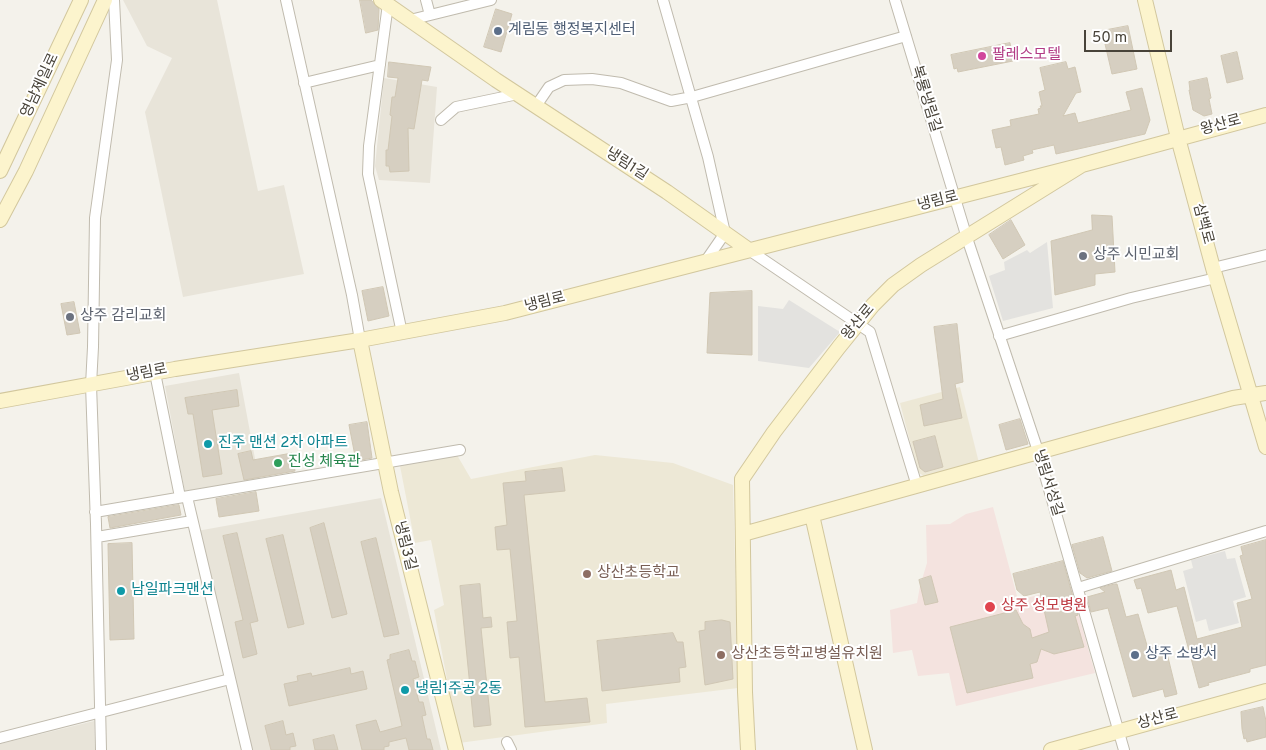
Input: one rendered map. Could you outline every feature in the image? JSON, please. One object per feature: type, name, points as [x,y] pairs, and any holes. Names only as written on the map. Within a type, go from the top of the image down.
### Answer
[{"type":"street","name":"영남제일로","points":[[0,171],[81,0]]},
{"type":"street","points":[[0,220],[26,172],[105,0]]},
{"type":"street","points":[[101,750],[97,537],[91,385],[95,218],[117,60],[114,0]]},
{"type":"street","points":[[286,0],[360,340]]},
{"type":"street","points":[[426,0],[430,15]]},
{"type":"street","points":[[410,20],[491,0]]},
{"type":"street","points":[[663,0],[708,157],[724,233],[705,262]]},
{"type":"street","name":"복룡냉림길","points":[[895,0],[956,197],[966,238]]},
{"type":"street","name":"삼백로","points":[[1145,0],[1178,138],[1266,447]]},
{"type":"street","points":[[388,3],[368,174],[402,333]]},
{"type":"street","name":"냉림1길","points":[[388,3],[518,94],[667,192],[857,325],[870,332],[917,486]]},
{"type":"street","points":[[536,106],[549,87],[564,80],[592,79],[621,83],[671,101],[692,98],[906,36]]},
{"type":"street","points":[[304,83],[380,65]]},
{"type":"street","points":[[440,120],[456,107],[518,94]]},
{"type":"street","name":"왕산로","points":[[748,750],[745,692],[742,479],[774,432],[873,305],[893,285],[921,265],[1082,164],[1266,115]]},
{"type":"street","name":"냉림로","points":[[0,400],[402,333],[505,313],[1082,164]]},
{"type":"street","points":[[1015,182],[1039,180],[1054,182]]},
{"type":"street","name":"냉림서성길","points":[[966,238],[1038,451],[1124,750]]},
{"type":"street","points":[[999,336],[1215,273],[1266,255]]},
{"type":"street","name":"냉림3길","points":[[360,340],[385,463],[456,750]]},
{"type":"street","points":[[155,373],[183,497],[192,521],[247,750]]},
{"type":"street","points":[[743,534],[1233,398],[1266,393]]},
{"type":"street","points":[[95,512],[460,450]]},
{"type":"street","points":[[812,515],[865,750]]},
{"type":"street","points":[[97,537],[192,521]]},
{"type":"street","points":[[1078,588],[1266,531]]},
{"type":"street","points":[[0,738],[230,679]]},
{"type":"street","name":"상산로","points":[[1051,750],[1266,691]]},
{"type":"shaded area","points":[[123,0],[217,0],[258,191],[284,185],[304,274],[183,297],[145,112],[172,58],[147,46]]},
{"type":"shaded area","points":[[384,78],[437,87],[430,183],[379,180],[375,166]]},
{"type":"shaded area","points":[[1047,242],[1053,308],[1003,321],[989,276],[1005,270],[1004,262],[1027,250],[1030,253]]},
{"type":"shaded area","points":[[789,300],[840,332],[809,368],[758,361],[758,306],[783,309]]},
{"type":"shaded area","points":[[239,373],[259,480],[185,493],[165,386]]},
{"type":"shaded area","points":[[960,387],[979,463],[925,477],[918,472],[900,403]]},
{"type":"shaded area","name":"상산초등학교","points":[[457,455],[471,479],[595,455],[673,463],[733,485],[738,688],[606,704],[607,723],[459,743],[434,610],[444,605],[431,540],[415,543],[400,466]]},
{"type":"shaded area","points":[[381,498],[441,750],[251,750],[197,531]]},
{"type":"shaded area","name":"상주 성모병원","points":[[993,507],[1018,600],[1071,587],[1095,673],[956,706],[949,673],[918,676],[912,650],[893,653],[890,610],[917,603],[927,563],[926,525],[950,524],[966,514]]},
{"type":"shaded area","points":[[1225,551],[1227,559],[1235,558],[1246,597],[1233,601],[1239,623],[1209,631],[1206,619],[1196,622],[1183,571],[1193,568],[1191,560]]},
{"type":"shaded area","points":[[94,721],[95,750],[0,750],[0,744]]},
{"type":"building","points":[[360,0],[371,0],[379,9],[378,30],[366,33]]},
{"type":"building","name":"계림동 행정복지센터","points":[[496,9],[512,14],[501,52],[484,47]]},
{"type":"building","points":[[1128,26],[1137,69],[1112,74],[1102,31]]},
{"type":"building","points":[[1010,43],[1013,61],[958,72],[957,68],[954,69],[951,55]]},
{"type":"building","points":[[1237,52],[1243,79],[1227,83],[1221,56]]},
{"type":"building","points":[[389,62],[431,67],[428,81],[422,80],[414,129],[408,128],[409,171],[390,172],[389,166],[386,166],[386,150],[388,150],[392,116],[390,115],[392,97],[395,97],[398,78],[388,77]]},
{"type":"building","points":[[1066,62],[1068,69],[1075,67],[1081,92],[1076,93],[1063,116],[1075,113],[1078,123],[1131,110],[1126,92],[1142,88],[1150,120],[1145,134],[1056,154],[1054,145],[1032,150],[1033,153],[1023,156],[1024,160],[1005,165],[1001,147],[996,148],[992,130],[1011,126],[1010,120],[1039,114],[1038,109],[1042,106],[1039,92],[1045,90],[1040,68]]},
{"type":"building","points":[[1207,78],[1212,114],[1204,116],[1193,110],[1189,82]]},
{"type":"building","name":"상주 시민교회","points":[[1092,215],[1112,216],[1115,272],[1095,274],[1095,285],[1055,295],[1051,241],[1092,230]]},
{"type":"building","points":[[1011,220],[1025,245],[1003,259],[989,235]]},
{"type":"building","points":[[383,287],[389,316],[368,321],[362,291]]},
{"type":"building","points":[[752,291],[752,355],[707,353],[710,293]]},
{"type":"building","name":"상주 감리교회","points":[[74,302],[80,333],[67,335],[61,304]]},
{"type":"building","points":[[957,324],[963,382],[955,384],[962,418],[924,426],[920,405],[943,399],[934,327]]},
{"type":"building","name":"진주 맨션 2차 아파트","points":[[237,390],[239,406],[212,410],[222,474],[203,477],[193,414],[188,414],[185,398]]},
{"type":"building","points":[[1020,419],[1028,444],[1006,450],[999,425]]},
{"type":"building","points":[[367,422],[372,458],[356,461],[349,425]]},
{"type":"building","points":[[935,436],[943,467],[925,472],[920,468],[913,442]]},
{"type":"building","points":[[251,451],[253,460],[292,453],[295,471],[244,480],[238,454]]},
{"type":"building","points":[[562,468],[565,491],[524,495],[545,702],[587,698],[590,722],[525,727],[519,657],[510,658],[507,622],[517,621],[510,549],[497,550],[495,527],[507,525],[503,483],[526,481],[525,472]]},
{"type":"building","points":[[256,492],[259,511],[219,517],[216,499]]},
{"type":"building","points":[[179,505],[181,515],[110,528],[108,517]]},
{"type":"building","points":[[324,523],[347,614],[332,618],[310,528]]},
{"type":"building","points":[[237,533],[258,621],[250,623],[257,654],[243,658],[235,622],[243,620],[223,536]]},
{"type":"building","points":[[283,535],[304,624],[288,628],[266,539]]},
{"type":"building","points":[[1103,537],[1112,571],[1087,578],[1080,573],[1072,545]]},
{"type":"building","points":[[376,538],[399,634],[384,637],[361,542]]},
{"type":"building","points":[[1266,540],[1266,665],[1250,669],[1250,672],[1208,683],[1209,685],[1199,688],[1177,606],[1148,613],[1141,588],[1137,589],[1134,580],[1171,570],[1176,590],[1184,587],[1197,639],[1242,627],[1237,603],[1252,599],[1240,556],[1243,555],[1241,547]]},
{"type":"building","name":"남일파크맨션","points":[[132,543],[134,639],[110,640],[108,544]]},
{"type":"building","points":[[1063,561],[1078,615],[1075,616],[1084,647],[1054,654],[1041,649],[1037,662],[1030,664],[1033,678],[967,693],[950,627],[1016,610],[1023,624],[1030,629],[1032,638],[1049,632],[1040,592],[1024,596],[1017,590],[1013,574]]},
{"type":"building","points":[[931,576],[938,602],[925,605],[919,580]]},
{"type":"building","points":[[480,584],[483,618],[491,617],[492,627],[481,628],[491,725],[474,727],[460,586]]},
{"type":"building","points":[[1117,584],[1126,617],[1138,614],[1148,649],[1165,645],[1177,694],[1165,697],[1163,689],[1133,697],[1108,608],[1091,612],[1087,597],[1105,592],[1100,588]]},
{"type":"building","points":[[722,620],[730,622],[733,679],[705,685],[699,631],[705,630],[705,622]]},
{"type":"building","points":[[673,633],[677,642],[683,642],[686,667],[679,668],[680,682],[602,691],[597,641]]},
{"type":"building","name":"냉림1주공 2동","points":[[409,650],[412,661],[415,661],[419,677],[413,679],[419,702],[423,702],[426,715],[422,716],[427,739],[430,739],[433,750],[409,750],[406,738],[389,742],[389,746],[384,747],[384,750],[362,750],[356,725],[376,720],[380,732],[402,726],[387,660],[390,659],[390,655]]},
{"type":"building","points":[[350,668],[351,674],[363,671],[367,689],[289,706],[284,684],[298,681],[297,676],[311,673],[312,676]]},
{"type":"building","points":[[1263,707],[1266,721],[1266,737],[1247,742],[1246,738],[1244,739],[1242,729],[1241,712]]},
{"type":"building","points":[[283,721],[286,735],[293,733],[296,746],[290,747],[290,750],[271,750],[265,726]]},
{"type":"building","points":[[334,735],[338,750],[315,750],[313,740]]},
{"type":"place","name":"계림동 행정복지센터","points":[[498,31]]},
{"type":"place","name":"팔레스모텔","points":[[982,56]]},
{"type":"place","name":"상주 시민교회","points":[[1083,256]]},
{"type":"place","name":"상주 감리교회","points":[[70,317]]},
{"type":"place","name":"진주 맨션 2차 아파트","points":[[208,444]]},
{"type":"place","name":"진성 체육관","points":[[278,463]]},
{"type":"place","name":"상산초등학교","points":[[587,574]]},
{"type":"place","name":"남일파크맨션","points":[[121,591]]},
{"type":"place","name":"상주 성모병원","points":[[990,607]]},
{"type":"place","name":"상산초등학교병설유치원","points":[[721,655]]},
{"type":"place","name":"상주 소방서","points":[[1135,655]]},
{"type":"place","name":"냉림1주공 2동","points":[[405,690]]}]
